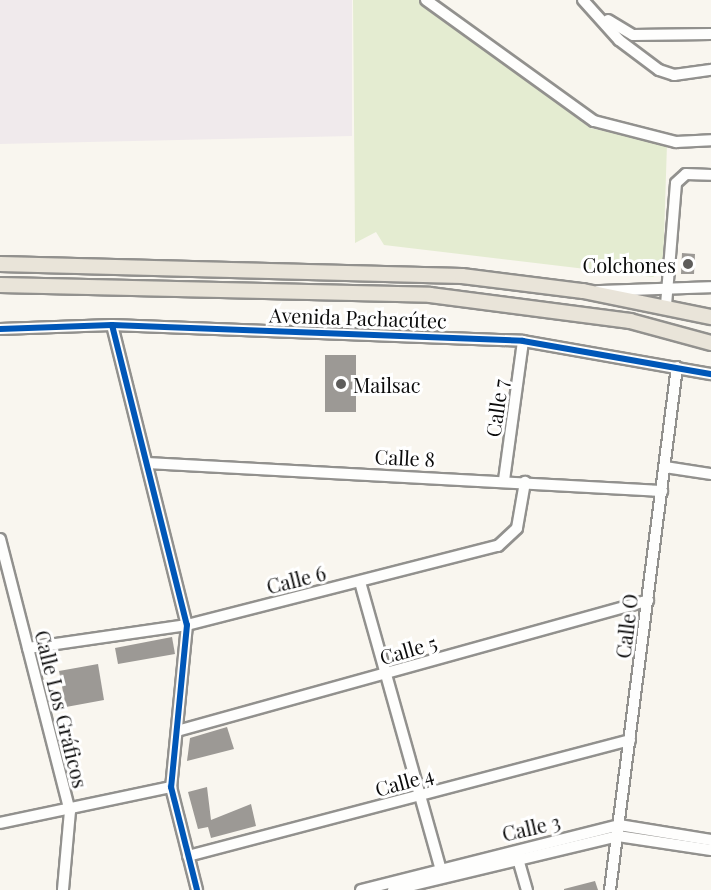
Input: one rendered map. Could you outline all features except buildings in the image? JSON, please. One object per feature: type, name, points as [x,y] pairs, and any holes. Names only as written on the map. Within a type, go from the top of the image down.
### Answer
[{"type":"main road","points":[[0,264],[432,274],[583,291],[666,305],[711,317]]},
{"type":"main road","name":"Avenida Pachacútec","points":[[0,285],[430,295],[630,321],[711,343]]},
{"type":"main road","points":[[550,310],[555,288]]},
{"type":"street","points":[[426,0],[594,121],[676,142],[711,140]]},
{"type":"street","points":[[583,0],[659,70],[674,75],[711,70]]},
{"type":"street","points":[[593,10],[633,35],[711,34]]},
{"type":"street","points":[[666,305],[679,177],[711,175]]},
{"type":"street","points":[[583,291],[711,287]]},
{"type":"street","points":[[111,325],[187,625],[171,786],[197,890]]},
{"type":"street","name":"Avenida Pachacútec","points":[[0,329],[111,325],[523,341],[711,374]]},
{"type":"street","name":"Calle 7","points":[[504,480],[523,341]]},
{"type":"street","name":"Calle O","points":[[610,890],[677,367]]},
{"type":"street","name":"Calle 8","points":[[147,463],[504,480],[662,491]]},
{"type":"street","points":[[665,467],[711,474]]},
{"type":"street","name":"Calle 6","points":[[28,648],[187,625],[360,582],[510,539],[525,482]]},
{"type":"street","name":"Calle Los Gráficos","points":[[0,539],[4,570],[28,648],[70,811],[63,890]]},
{"type":"street","points":[[360,582],[442,873]]},
{"type":"street","name":"Calle 5","points":[[177,731],[648,600]]},
{"type":"street","name":"Calle 4","points":[[188,856],[630,740]]},
{"type":"street","points":[[0,823],[70,811],[171,786]]},
{"type":"street","name":"Calle 3","points":[[363,890],[618,831],[711,840]]},
{"type":"street","name":"Calle 3","points":[[618,831],[711,850]]},
{"type":"street","points":[[516,853],[527,890]]},
{"type":"street","name":"Calle 3","points":[[393,890],[442,873]]},
{"type":"shaded area","points":[[0,0],[352,0],[352,136],[0,144]]},
{"type":"green space","points":[[353,0],[419,0],[590,128],[667,144],[663,268],[653,277],[384,245],[376,232],[355,243]]},
{"type":"cycle path","points":[[112,325],[187,625],[171,787],[197,890]]},
{"type":"cycle path","points":[[0,329],[112,325],[523,341],[711,374]]},
{"type":"place","name":"Colchones","points":[[688,264]]},
{"type":"place","name":"Mailsac","points":[[341,384]]}]
